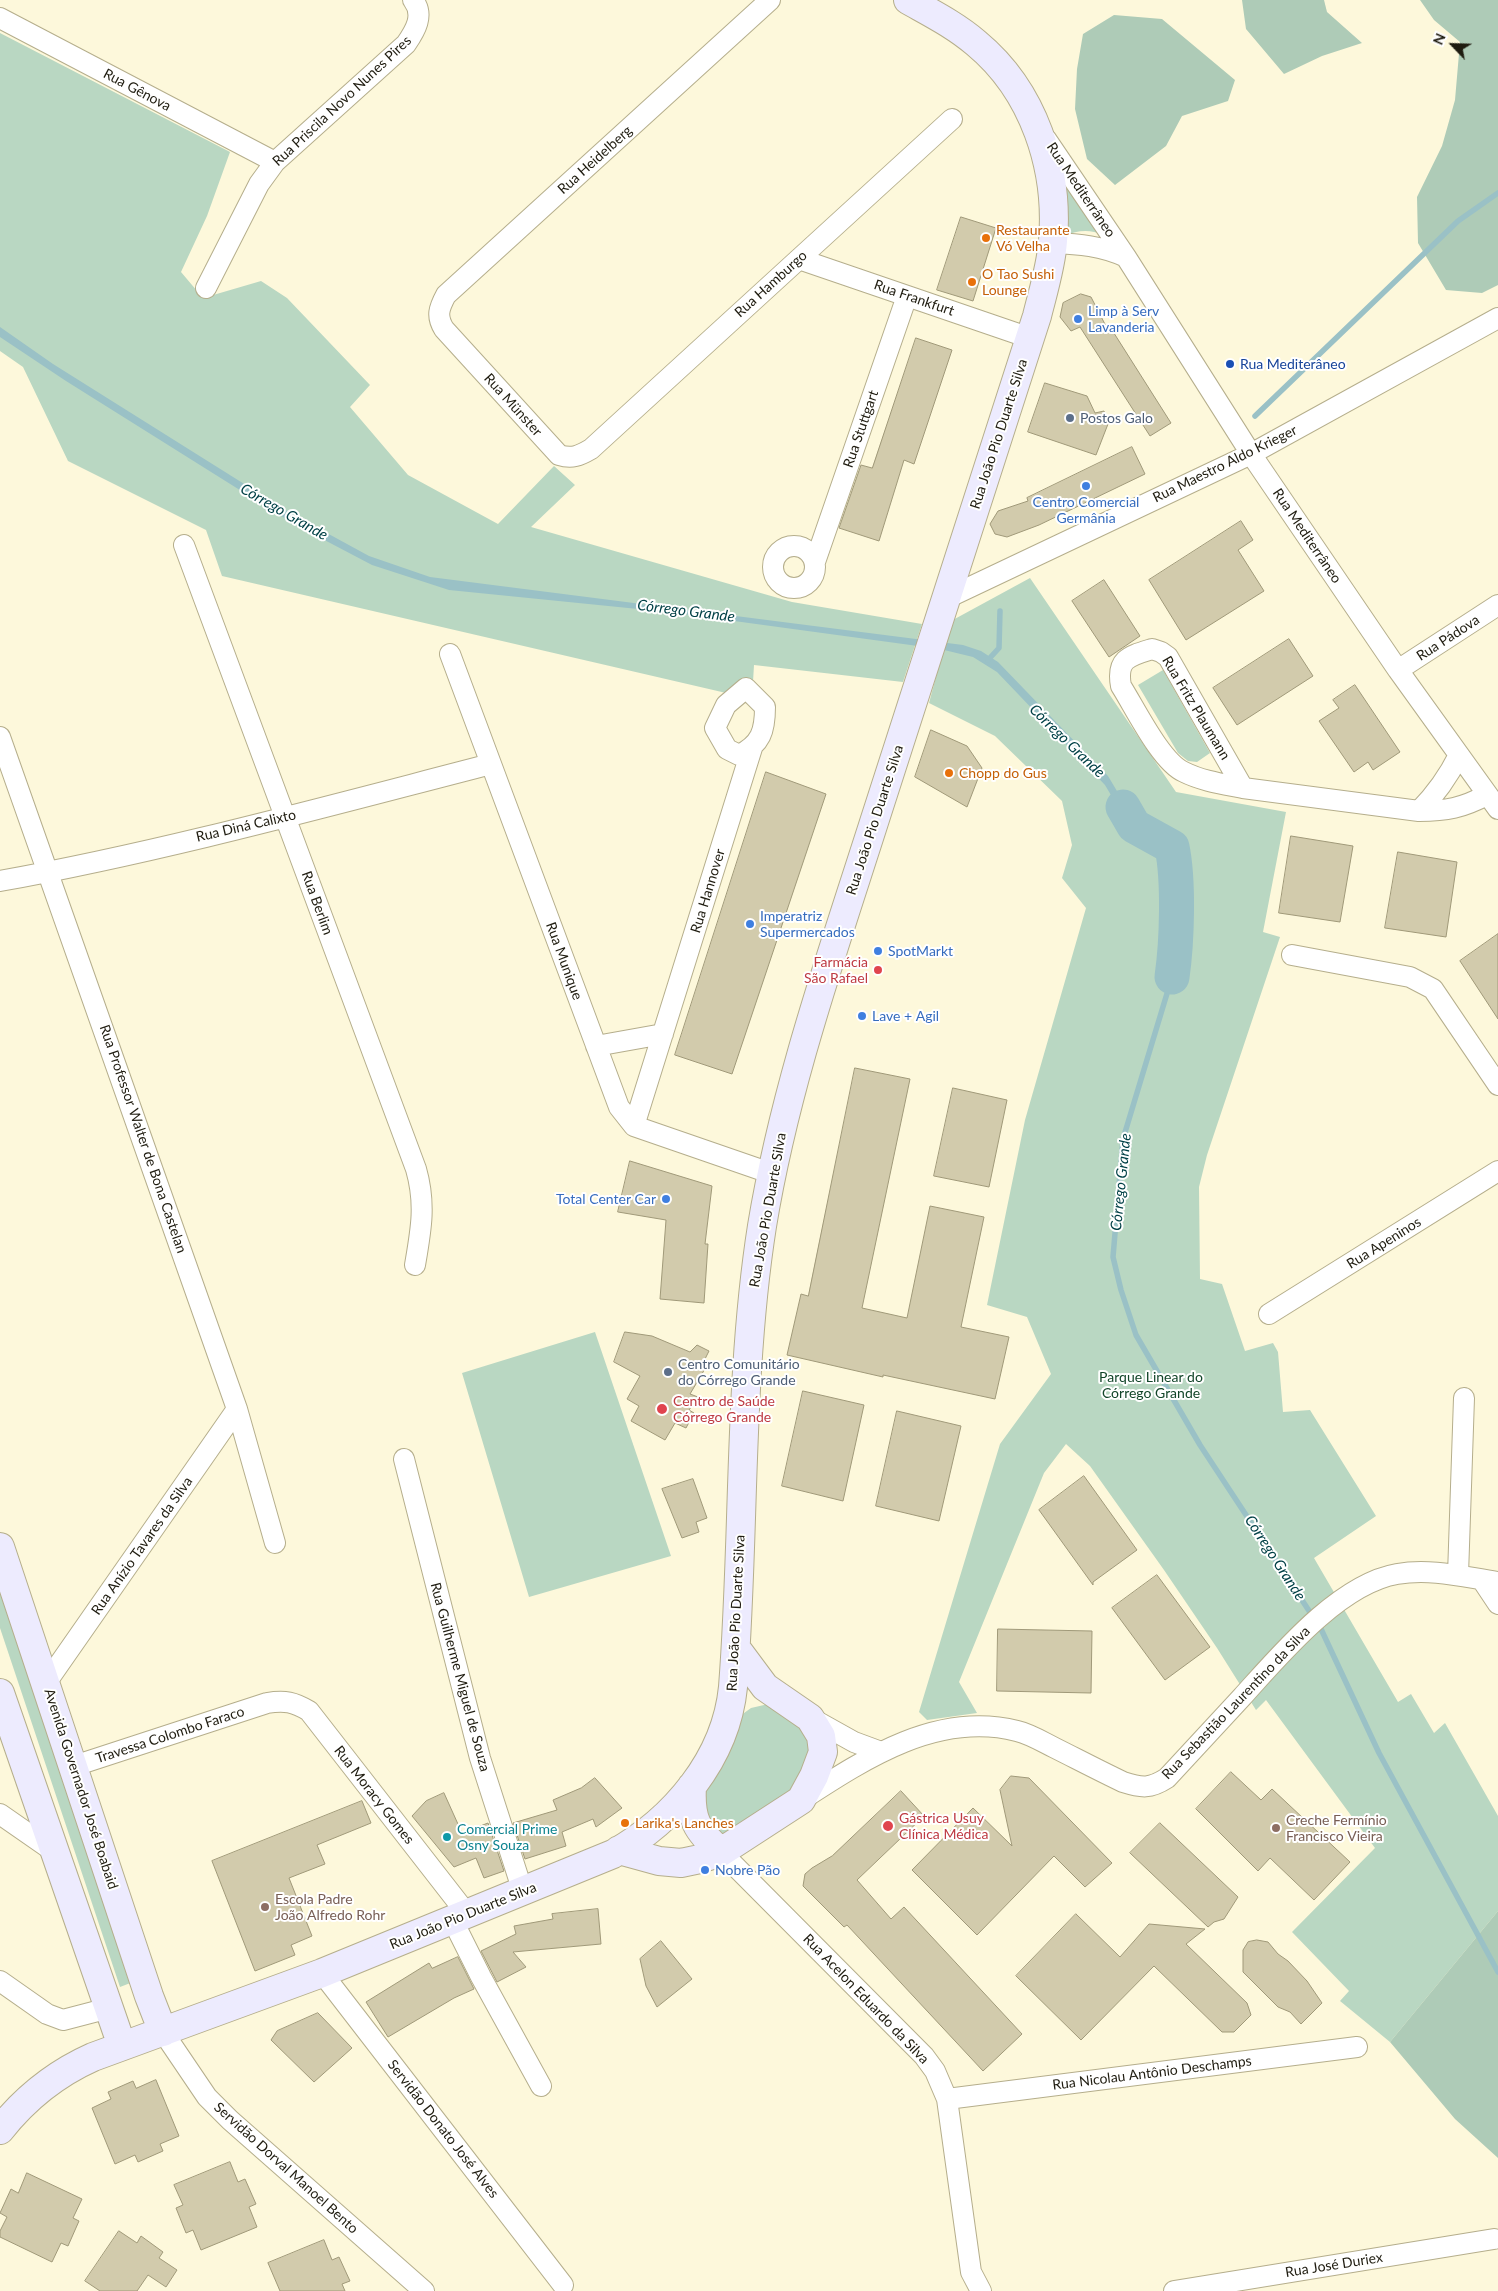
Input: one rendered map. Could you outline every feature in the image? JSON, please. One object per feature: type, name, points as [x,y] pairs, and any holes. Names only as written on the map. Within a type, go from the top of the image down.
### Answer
[{"type":"main road","name":"Rua João Pio Duarte Silva","points":[[0,2130],[18,2107],[41,2086],[72,2066],[322,1973],[523,1892],[620,1850],[643,1836],[671,1811],[692,1786],[714,1750],[728,1715],[736,1648],[750,1327],[763,1224],[786,1115],[821,990],[935,629],[1037,316],[1053,244],[1054,194],[1049,167],[1036,123],[1023,97],[1007,74],[983,49],[948,22],[908,0]]},
{"type":"main road","name":"Avenida Governador José Boabaid","points":[[0,1547],[149,1996],[163,2032]]},
{"type":"main road","points":[[736,1648],[765,1687],[810,1718],[821,1736],[823,1752],[814,1776],[800,1800]]},
{"type":"main road","points":[[0,1693],[122,2046]]},
{"type":"main road","points":[[728,1715],[743,1703],[759,1696],[779,1698]]},
{"type":"main road","points":[[692,1786],[691,1808],[697,1826],[721,1852]]},
{"type":"main road","name":"Rua Sebastião Laurentino da Silva","points":[[620,1850],[659,1861],[681,1863],[700,1859],[721,1852],[800,1800]]},
{"type":"main road","points":[[110,2008],[149,1996]]},
{"type":"street","name":"Rua Heidelberg","points":[[444,329],[439,320],[439,307],[446,295],[770,0]]},
{"type":"street","name":"Rua Priscila Novo Nunes Pires","points":[[206,288],[259,184],[275,162],[406,44],[415,32],[416,9]]},
{"type":"street","name":"Rua Gênova","points":[[0,18],[275,162]]},
{"type":"street","name":"Rua Hamburgo","points":[[591,449],[952,119]]},
{"type":"street","name":"Rua Mediterrâneo","points":[[1036,123],[1126,257],[1251,454],[1398,670],[1492,802]]},
{"type":"street","name":"Rua Mediterrâneo","points":[[1053,244],[1092,245],[1126,257]]},
{"type":"street","name":"Rua Frankfurt","points":[[799,259],[1030,338]]},
{"type":"street","name":"Rua Stuttgart","points":[[815,562],[907,296]]},
{"type":"street","name":"Rua Maestro Aldo Krieger","points":[[945,599],[1251,454],[1498,318]]},
{"type":"street","name":"Rua Münster","points":[[444,329],[559,455],[569,458],[579,456],[591,449]]},
{"type":"street","name":"Rua Berlim","points":[[184,545],[421,1188],[423,1214],[416,1265]]},
{"type":"street","name":"Rua Pádova","points":[[1398,670],[1498,605]]},
{"type":"street","name":"Rua Fritz Plaumann","points":[[1243,788],[1168,657],[1152,648],[1132,655],[1122,664],[1119,674],[1121,686],[1166,758],[1182,772],[1203,780],[1243,788],[1419,811],[1445,811],[1492,802]]},
{"type":"street","name":"Rua Munique","points":[[450,654],[619,1107],[634,1126]]},
{"type":"street","name":"Rua Professor Walter de Bona Castelan","points":[[0,737],[237,1409],[276,1543]]},
{"type":"street","name":"Rua Hannover","points":[[634,1126],[752,748]]},
{"type":"street","points":[[1419,811],[1436,795],[1449,776],[1459,755]]},
{"type":"street","name":"Rua Diná Calixto","points":[[0,881],[49,872],[285,818],[491,764]]},
{"type":"street","points":[[1292,955],[1410,977],[1424,982],[1433,989],[1498,1085]]},
{"type":"street","points":[[596,1046],[663,1034]]},
{"type":"street","points":[[634,1126],[773,1174]]},
{"type":"street","name":"Rua Apeninos","points":[[1269,1314],[1498,1171]]},
{"type":"street","points":[[1458,1575],[1464,1398]]},
{"type":"street","name":"Rua Anízio Tavares da Silva","points":[[46,1682],[237,1409]]},
{"type":"street","name":"Rua Guilherme Miguel de Souza","points":[[404,1459],[480,1758],[523,1892]]},
{"type":"street","name":"Rua Sebastião Laurentino da Silva","points":[[800,1800],[864,1760],[905,1741],[948,1728],[982,1725],[1018,1731],[1123,1782],[1139,1787],[1155,1786],[1167,1778],[1305,1630],[1344,1598],[1371,1583],[1396,1574],[1429,1572],[1490,1581]]},
{"type":"street","points":[[1490,1581],[1498,1604]]},
{"type":"street","name":"Rua Moracy Gomes","points":[[267,1703],[282,1700],[296,1703],[309,1712],[460,1917],[480,1977],[541,2086]]},
{"type":"street","name":"Travessa Colombo Faraco","points":[[74,1766],[267,1703]]},
{"type":"street","points":[[810,1718],[854,1742],[881,1752]]},
{"type":"street","points":[[0,1814],[56,1853]]},
{"type":"street","name":"Rua Acelon Eduardo da Silva","points":[[721,1852],[924,2056],[935,2071],[947,2099],[971,2272],[981,2291]]},
{"type":"street","name":"Servidão Donato José Alves","points":[[322,1973],[563,2285]]},
{"type":"street","points":[[0,1981],[48,2014],[63,2020],[110,2008]]},
{"type":"street","name":"Servidão Dorval Manoel Bento","points":[[163,2032],[207,2097],[218,2109],[424,2291]]},
{"type":"street","name":"Rua Nicolau Antônio Deschamps","points":[[947,2099],[1357,2047]]},
{"type":"street","name":"Rua José Duriex","points":[[1174,2291],[1494,2240]]},
{"type":"green space","points":[[1242,0],[1324,0],[1327,12],[1362,43],[1322,56],[1284,74],[1246,29]]},
{"type":"green space","points":[[1420,0],[1498,0],[1498,285],[1482,293],[1446,290],[1418,243],[1417,197],[1442,146],[1455,100],[1460,42],[1434,20]]},
{"type":"green space","points":[[1114,15],[1162,19],[1235,80],[1228,101],[1182,116],[1166,146],[1115,185],[1087,159],[1075,109],[1077,69],[1083,34]]},
{"type":"green space","points":[[0,33],[230,152],[207,216],[181,272],[203,298],[261,281],[287,298],[370,385],[350,407],[408,475],[498,524],[554,466],[575,485],[531,527],[792,602],[922,624],[903,682],[754,665],[752,699],[222,576],[206,530],[68,461],[23,367],[0,351]]},
{"type":"green space","points":[[1064,172],[1103,235],[1084,231],[1064,236]]},
{"type":"green space","name":"Parque Linear do Córrego Grande","points":[[1030,578],[1176,792],[1286,812],[1263,932],[1280,937],[1207,1155],[1199,1187],[1200,1279],[1222,1284],[1245,1351],[1273,1343],[1278,1352],[1283,1412],[1310,1410],[1376,1516],[1314,1558],[1398,1702],[1411,1694],[1434,1733],[1445,1723],[1498,1816],[1498,1911],[1390,2042],[1340,2001],[1349,1991],[1292,1932],[1375,1848],[1266,1700],[1256,1710],[1164,1570],[1090,1466],[1066,1444],[1044,1473],[959,1682],[977,1713],[927,1720],[919,1712],[1000,1444],[1051,1374],[1027,1317],[987,1305],[1025,1120],[1086,908],[1062,878],[1072,845],[1062,801],[995,736],[929,703],[951,621]]},
{"type":"green space","points":[[1163,670],[1210,753],[1197,762],[1188,761],[1178,753],[1138,685]]},
{"type":"green space","points":[[595,1332],[671,1556],[529,1597],[462,1373]]},
{"type":"green space","points":[[0,1589],[133,1982],[120,1987],[0,1628]]},
{"type":"green space","points":[[777,1702],[805,1723],[816,1750],[796,1795],[722,1845],[704,1825],[697,1788],[733,1721],[751,1708]]},
{"type":"green space","points":[[1498,1911],[1498,2158],[1455,2119],[1390,2042]]},
{"type":"water","points":[[0,327],[53,364],[292,514],[369,556],[430,577],[963,645],[981,651],[998,662],[1108,776],[1136,823],[1154,835],[1169,850],[1175,861],[1180,893],[1178,979],[1172,977],[1174,876],[1167,855],[1131,829],[1105,785],[997,672],[973,657],[940,649],[668,612],[449,590],[372,565],[294,524],[66,381],[0,337]]},
{"type":"building","points":[[961,217],[996,228],[973,301],[937,290]]},
{"type":"building","points":[[1081,294],[1091,297],[1109,332],[1112,330],[1171,423],[1150,436],[1080,327],[1071,331],[1060,317],[1063,303]]},
{"type":"building","points":[[916,338],[952,350],[914,464],[904,460],[879,541],[839,528],[861,465],[872,468]]},
{"type":"building","name":"Postos Galo","points":[[1045,383],[1087,396],[1095,413],[1104,411],[1108,424],[1096,455],[1028,432]]},
{"type":"building","name":"Centro Comercial Germânia","points":[[1132,447],[1145,474],[1039,525],[1007,537],[995,534],[990,524],[998,511],[1028,501],[1027,498]]},
{"type":"building","points":[[1241,521],[1253,540],[1238,550],[1264,591],[1186,640],[1149,580]]},
{"type":"building","points":[[1104,580],[1140,636],[1109,657],[1072,601]]},
{"type":"building","points":[[1289,639],[1313,676],[1237,725],[1213,688]]},
{"type":"building","points":[[1355,685],[1400,752],[1373,770],[1368,762],[1354,772],[1319,721],[1339,708],[1333,700]]},
{"type":"building","name":"Chopp do Gus","points":[[931,730],[967,746],[982,768],[967,807],[915,777]]},
{"type":"building","name":"Imperatriz Supermercados","points":[[766,772],[826,794],[732,1074],[675,1055]]},
{"type":"building","points":[[1291,836],[1353,846],[1340,922],[1279,913]]},
{"type":"building","points":[[1398,852],[1457,862],[1446,937],[1385,928]]},
{"type":"building","points":[[1498,934],[1498,1019],[1460,961]]},
{"type":"building","points":[[855,1068],[910,1079],[862,1308],[907,1318],[930,1206],[984,1217],[961,1327],[1009,1337],[995,1399],[883,1375],[883,1377],[787,1355],[801,1294],[808,1296]]},
{"type":"building","points":[[953,1088],[1007,1100],[989,1187],[934,1176]]},
{"type":"building","name":"Total Center Car","points":[[630,1161],[712,1186],[705,1244],[708,1244],[704,1303],[660,1299],[666,1220],[618,1212]]},
{"type":"building","name":"Centro Comunitário do Córrego Grande","points":[[625,1332],[652,1336],[690,1352],[697,1345],[709,1351],[705,1359],[709,1362],[690,1394],[698,1397],[689,1410],[694,1413],[686,1428],[675,1423],[665,1440],[631,1421],[639,1406],[627,1399],[640,1376],[614,1362]]},
{"type":"building","points":[[803,1391],[864,1405],[843,1501],[782,1486]]},
{"type":"building","points":[[897,1411],[961,1426],[939,1521],[876,1506]]},
{"type":"building","points":[[1084,1476],[1137,1550],[1093,1582],[1093,1585],[1039,1510]]},
{"type":"building","points":[[693,1479],[707,1518],[696,1522],[699,1532],[682,1538],[662,1489]]},
{"type":"building","points":[[1157,1575],[1210,1647],[1165,1680],[1112,1608]]},
{"type":"building","points":[[998,1629],[1092,1631],[1091,1693],[997,1691]]},
{"type":"building","points":[[1231,1772],[1261,1800],[1272,1789],[1350,1862],[1314,1900],[1270,1858],[1258,1871],[1196,1809]]},
{"type":"building","points":[[1011,1776],[1029,1778],[1112,1863],[1085,1887],[1054,1856],[977,1935],[912,1870],[973,1808],[1012,1846],[1000,1790]]},
{"type":"building","points":[[595,1778],[622,1808],[596,1827],[593,1819],[562,1832],[566,1846],[525,1859],[513,1823],[557,1810],[553,1800],[581,1788]]},
{"type":"building","points":[[901,1791],[924,1816],[857,1880],[891,1919],[904,1907],[1022,2034],[983,2071],[847,1925],[844,1927],[803,1886],[805,1874],[832,1856]]},
{"type":"building","name":"Comercial Prime Osny Souza","points":[[444,1793],[462,1833],[488,1823],[504,1871],[484,1878],[476,1858],[454,1867],[412,1816],[426,1801]]},
{"type":"building","name":"Escola Padre João Alfredo Rohr","points":[[362,1801],[371,1823],[317,1845],[325,1864],[289,1878],[312,1936],[291,1945],[295,1955],[255,1971],[212,1861]]},
{"type":"building","points":[[1160,1823],[1238,1897],[1224,1919],[1214,1922],[1208,1927],[1130,1853]]},
{"type":"building","points":[[598,1909],[601,1944],[513,1952],[526,1967],[497,1982],[481,1951],[516,1934],[514,1926],[553,1919],[552,1914]]},
{"type":"building","points":[[1076,1914],[1120,1957],[1149,1924],[1205,1929],[1186,1944],[1247,2003],[1251,2015],[1234,2032],[1222,2032],[1154,1966],[1081,2040],[1016,1976]]},
{"type":"building","points":[[1257,1940],[1268,1942],[1278,1954],[1288,1961],[1307,1981],[1322,2003],[1301,2024],[1290,2012],[1278,2007],[1243,1972],[1243,1950],[1248,1942]]},
{"type":"building","points":[[661,1941],[692,1979],[657,2007],[646,1986],[640,1959]]},
{"type":"building","points":[[458,1957],[474,1989],[454,1998],[388,2037],[366,2002],[429,1963],[432,1968]]},
{"type":"building","points":[[318,2013],[352,2048],[314,2082],[271,2040],[277,2031]]},
{"type":"building","points":[[156,2080],[179,2136],[160,2144],[163,2151],[138,2162],[135,2155],[115,2164],[92,2108],[111,2099],[108,2092],[133,2081],[136,2088]]},
{"type":"building","points":[[230,2162],[238,2182],[245,2179],[256,2204],[249,2207],[257,2227],[201,2250],[193,2230],[186,2233],[176,2208],[183,2205],[174,2185]]},
{"type":"building","points":[[27,2173],[82,2199],[73,2218],[79,2221],[68,2246],[61,2243],[52,2262],[0,2237],[0,2231],[7,2217],[0,2213],[11,2189],[18,2193]]},
{"type":"building","points":[[119,2231],[137,2243],[141,2236],[163,2252],[159,2258],[177,2270],[166,2287],[148,2275],[137,2291],[100,2291],[85,2281]]},
{"type":"building","points":[[324,2240],[332,2260],[339,2257],[350,2281],[342,2284],[345,2291],[280,2291],[268,2263]]},
{"type":"waterway","points":[[1255,416],[1458,221],[1498,193]]},
{"type":"waterway","points":[[988,660],[999,648],[1000,611]]},
{"type":"waterway","name":"Córrego Grande","points":[[1123,807],[1134,826],[1172,847],[1176,877],[1175,947],[1172,977]]},
{"type":"waterway","name":"Córrego Grande","points":[[1172,977],[1123,1139],[1113,1257],[1121,1290],[1136,1335],[1200,1445],[1321,1629],[1379,1753],[1498,1972]]},
{"type":"place","name":"Restaurante Vó Velha","points":[[986,238]]},
{"type":"place","name":"O Tao Sushi Lounge","points":[[972,282]]},
{"type":"place","name":"Limp à Serv Lavanderia","points":[[1078,319]]},
{"type":"place","name":"Rua Mediterâneo","points":[[1230,364]]},
{"type":"place","name":"Postos Galo","points":[[1070,418]]},
{"type":"place","name":"Centro Comercial Germânia","points":[[1086,486]]},
{"type":"place","name":"Chopp do Gus","points":[[949,773]]},
{"type":"place","name":"Imperatriz Supermercados","points":[[750,924]]},
{"type":"place","name":"SpotMarkt","points":[[878,951]]},
{"type":"place","name":"Farmácia São Rafael","points":[[878,970]]},
{"type":"place","name":"Lave + Agil","points":[[862,1016]]},
{"type":"place","name":"Total Center Car","points":[[666,1199]]},
{"type":"place","name":"Centro Comunitário do Córrego Grande","points":[[668,1372]]},
{"type":"place","name":"Centro de Saúde Córrego Grande","points":[[662,1409]]},
{"type":"place","name":"Larika's Lanches","points":[[625,1823]]},
{"type":"place","name":"Gástrica Usuy Clínica Médica","points":[[888,1826]]},
{"type":"place","name":"Creche Fermínio Francisco Vieira","points":[[1276,1828]]},
{"type":"place","name":"Comercial Prime Osny Souza","points":[[447,1837]]},
{"type":"place","name":"Nobre Pão","points":[[705,1870]]},
{"type":"place","name":"Escola Padre João Alfredo Rohr","points":[[265,1907]]}]
